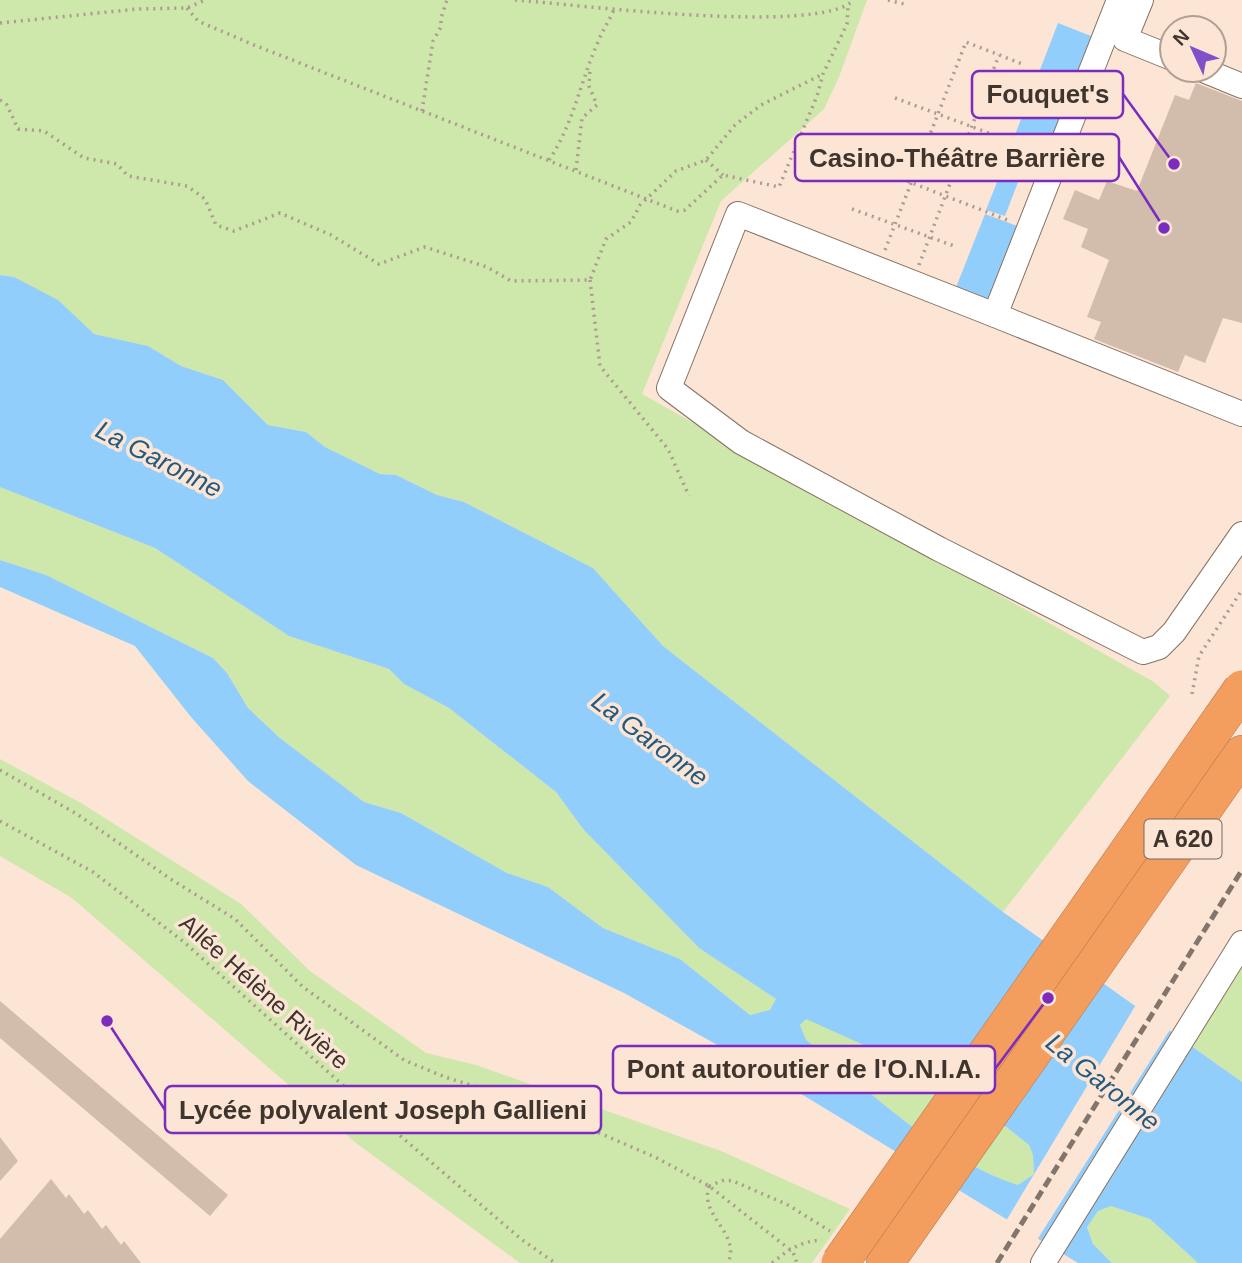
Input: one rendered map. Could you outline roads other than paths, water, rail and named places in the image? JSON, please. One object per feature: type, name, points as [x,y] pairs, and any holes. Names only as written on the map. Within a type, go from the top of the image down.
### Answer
[{"type":"highway","name":"A 620","points":[[836,1252],[1242,689]]},
{"type":"highway","name":"A 620","points":[[885,1263],[1242,754]]},
{"type":"street","points":[[1115,35],[1119,0]]},
{"type":"street","points":[[999,316],[1028,254],[1044,234],[1071,164],[1071,139],[1129,0]]},
{"type":"street","points":[[999,316],[1056,158],[1115,35],[1140,0]]},
{"type":"street","points":[[1115,35],[1158,52]]},
{"type":"street","points":[[1242,414],[738,214],[669,388],[741,442],[939,549],[1143,652],[1159,647],[1174,632],[1242,534]]},
{"type":"street","points":[[1043,1263],[1242,943]]},
{"type":"water","points":[[1058,23],[1096,38],[1051,154],[1013,140]]},
{"type":"water","points":[[1012,144],[1030,151],[1005,216],[986,210]]},
{"type":"water","points":[[985,214],[1023,228],[993,304],[955,290]]},
{"type":"water","name":"La Garonne","points":[[0,275],[14,277],[58,300],[94,334],[148,346],[181,366],[223,380],[268,425],[306,432],[325,447],[380,474],[396,475],[437,495],[464,502],[593,568],[663,646],[1003,912],[1242,1082],[1242,1263],[1198,1263],[1150,1219],[1111,1206],[1098,1211],[1087,1227],[1093,1244],[1112,1263],[1078,1263],[757,1067],[624,993],[356,865],[248,781],[191,717],[135,646],[0,587],[0,560],[46,575],[213,658],[227,673],[248,708],[280,738],[364,802],[401,813],[507,873],[548,887],[603,928],[680,959],[750,1015],[770,1010],[776,999],[699,948],[583,829],[556,792],[449,708],[404,684],[389,669],[289,636],[155,548],[0,487]],"holes":[[[806,1019],[955,1086],[1029,1145],[1033,1155],[1034,1174],[1018,1185],[960,1159],[906,1122],[806,1040],[800,1025]]]},
{"type":"railway","points":[[997,1263],[1242,870]]},
{"type":"place","name":"Fouquet's","points":[[1174,164]]},
{"type":"place","name":"Casino-Théâtre Barrière","points":[[1164,228]]},
{"type":"place","name":"Pont autoroutier de l'O.N.I.A.","points":[[1048,998]]},
{"type":"place","name":"Lycée polyvalent Joseph Gallieni","points":[[107,1021]]}]
